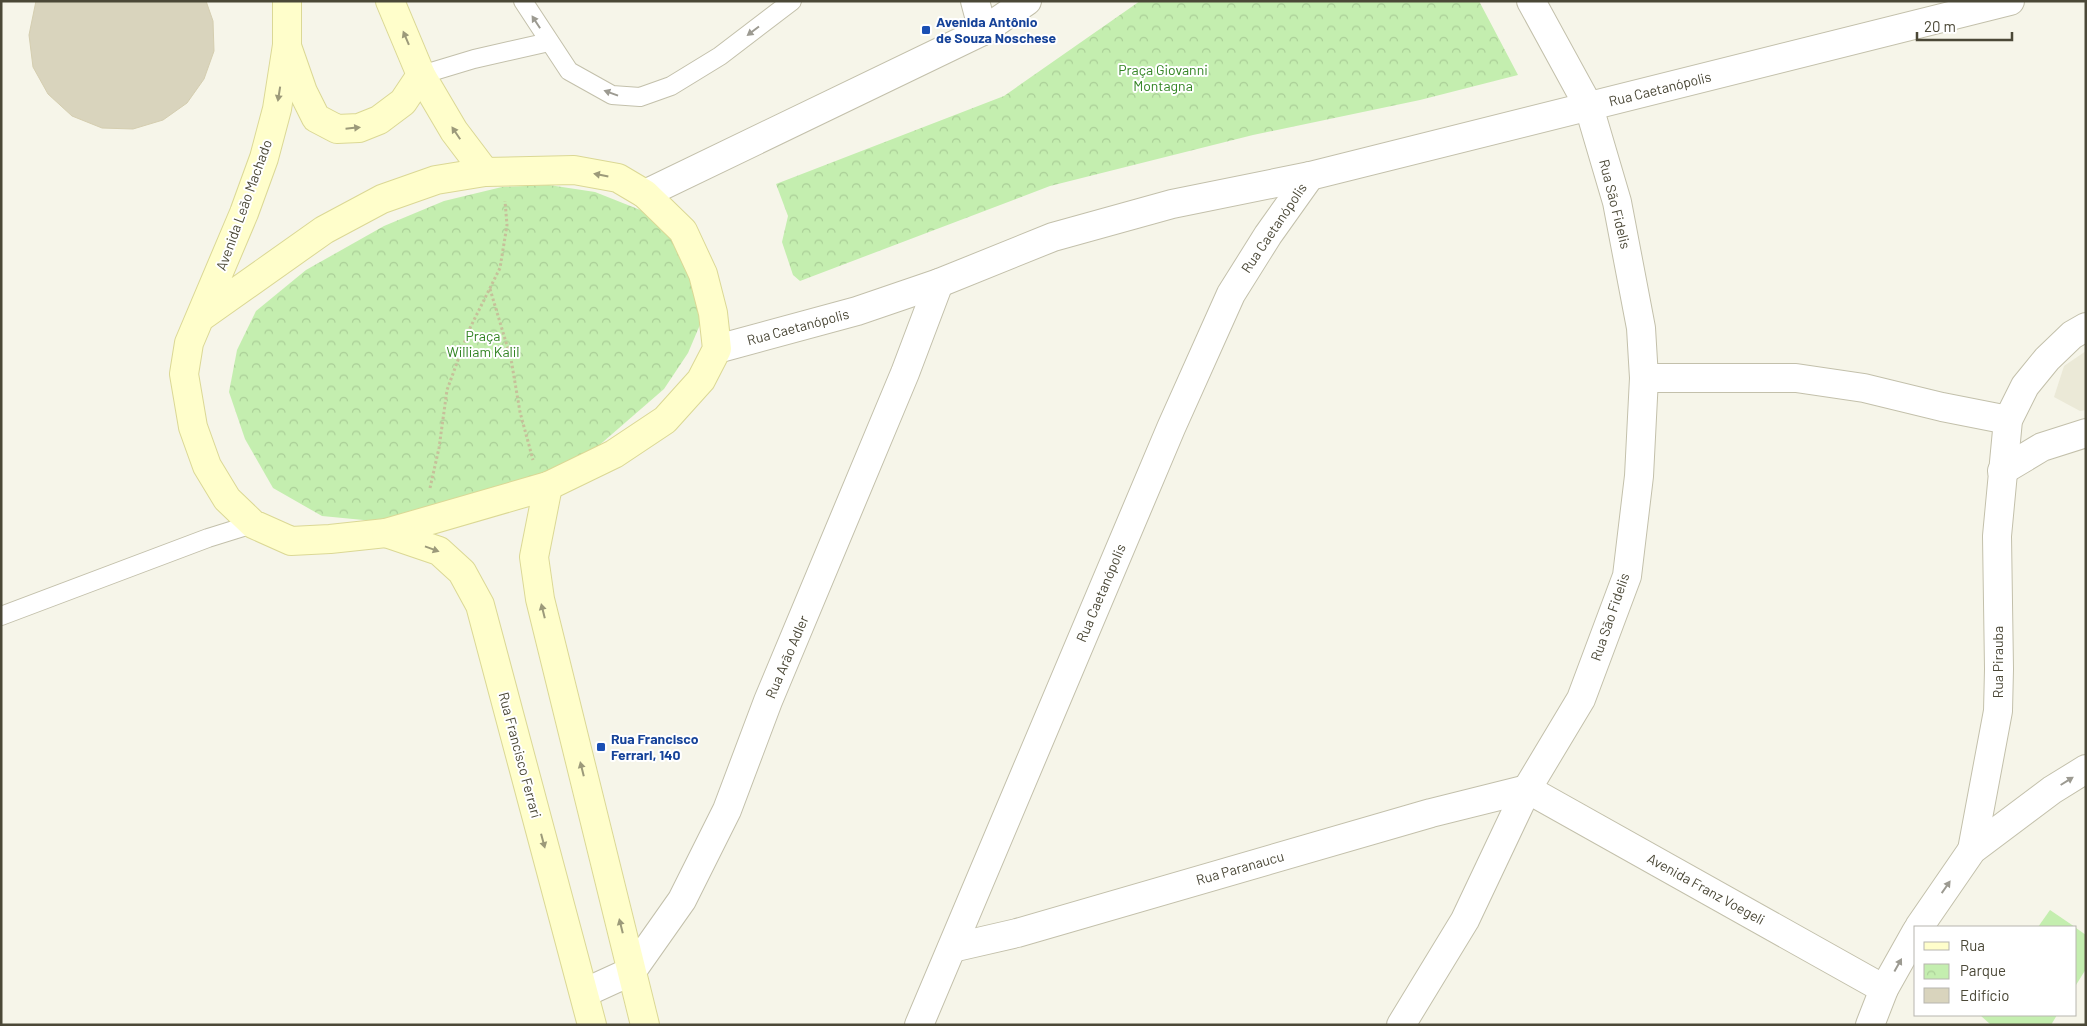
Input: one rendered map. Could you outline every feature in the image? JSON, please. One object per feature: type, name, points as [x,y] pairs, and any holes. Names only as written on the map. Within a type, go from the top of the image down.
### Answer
[{"type":"main road","name":"Avenida Leão Machado","points":[[201,317],[244,213],[264,158],[277,109],[287,46],[287,1]]},
{"type":"main road","points":[[390,1],[421,75],[454,130],[492,171]]},
{"type":"main road","points":[[287,46],[303,92],[316,118],[336,130],[359,128],[379,120],[403,102],[421,75]]},
{"type":"main road","points":[[574,170],[618,178],[645,194],[683,231],[703,274],[713,313],[717,349],[701,380],[665,420],[614,454],[548,486],[386,533],[290,541],[253,524],[227,499],[207,466],[193,427],[184,374],[189,343],[201,317],[324,230],[382,199],[436,180],[492,171],[574,170]]},
{"type":"main road","points":[[548,486],[534,557],[540,599],[645,1025]]},
{"type":"main road","name":"Rua Francisco Ferrari","points":[[386,533],[439,552],[462,572],[480,605],[592,1025]]},
{"type":"street","points":[[974,1],[983,31]]},
{"type":"street","points":[[645,194],[983,31],[1026,1]]},
{"type":"street","name":"Rua São Fidelis","points":[[1401,1025],[1465,920],[1528,789],[1581,699],[1627,576],[1639,476],[1644,378],[1641,328],[1631,268],[1617,202],[1589,107],[1531,1]]},
{"type":"street","name":"Rua Caetanópolis","points":[[717,349],[857,310],[939,283],[1053,237],[1172,204],[1310,176],[2010,1]]},
{"type":"street","name":"Rua Caetanópolis","points":[[919,1025],[1171,428],[1231,294],[1268,235],[1310,176]]},
{"type":"street","name":"Rua Arão Adler","points":[[584,993],[632,970],[682,900],[727,810],[768,701],[901,382],[939,283]]},
{"type":"street","name":"Rua Pirauba","points":[[1972,850],[1998,711],[1997,536],[2008,420],[2025,386],[2072,335],[2086,327]]},
{"type":"street","points":[[1644,378],[1796,378],[1864,388],[1942,407],[2008,420]]},
{"type":"street","points":[[2002,471],[2042,447],[2086,434]]},
{"type":"street","points":[[1920,926],[1972,850],[2052,790],[2086,769]]},
{"type":"street","name":"Rua Paranaucu","points":[[952,948],[1017,933],[1430,813],[1528,789]]},
{"type":"street","name":"Avenida Franz Voegeli","points":[[1528,789],[1884,989]]},
{"type":"street","points":[[1870,1025],[1884,989],[1914,936]]},
{"type":"lane","points":[[523,1],[569,71],[612,95],[640,97],[671,86],[720,56],[792,1]]},
{"type":"lane","points":[[421,75],[474,59],[549,42]]},
{"type":"lane","points":[[1,616],[208,538],[253,524]]},
{"type":"path","points":[[428,494],[439,448],[447,390],[469,330],[500,268],[507,225],[492,171]]},
{"type":"path","points":[[490,289],[511,359],[520,412],[537,475],[544,479],[548,486]]},
{"type":"shaded area","points":[[2086,351],[2086,410],[2080,411],[2054,397],[2064,366]]},
{"type":"green space","name":"Praça Giovanni Montagna","points":[[1140,1],[1479,1],[1518,75],[1420,100],[1253,135],[1050,186],[800,281],[793,275],[782,242],[788,216],[776,184],[1004,96]]},
{"type":"green space","name":"Praça William Kalil","points":[[549,185],[595,192],[648,213],[684,250],[702,320],[688,353],[664,389],[596,448],[544,479],[384,522],[322,516],[273,488],[245,439],[229,392],[237,350],[256,311],[306,270],[384,226],[444,201],[502,187]]},
{"type":"green space","points":[[2050,910],[2074,926],[2039,926]]},
{"type":"green space","points":[[2077,929],[2086,935],[2086,969],[2077,983]]},
{"type":"green space","points":[[1981,1016],[2056,1016],[2051,1025],[1991,1025]]},
{"type":"building","points":[[36,1],[206,1],[213,21],[214,51],[204,79],[187,103],[163,120],[133,129],[102,128],[72,116],[48,94],[33,67],[29,35]]},
{"type":"place","name":"Avenida Antônio de Souza Noschese","points":[[926,30]]},
{"type":"place","name":"Rua Francisco Ferrari, 140","points":[[601,747]]}]
